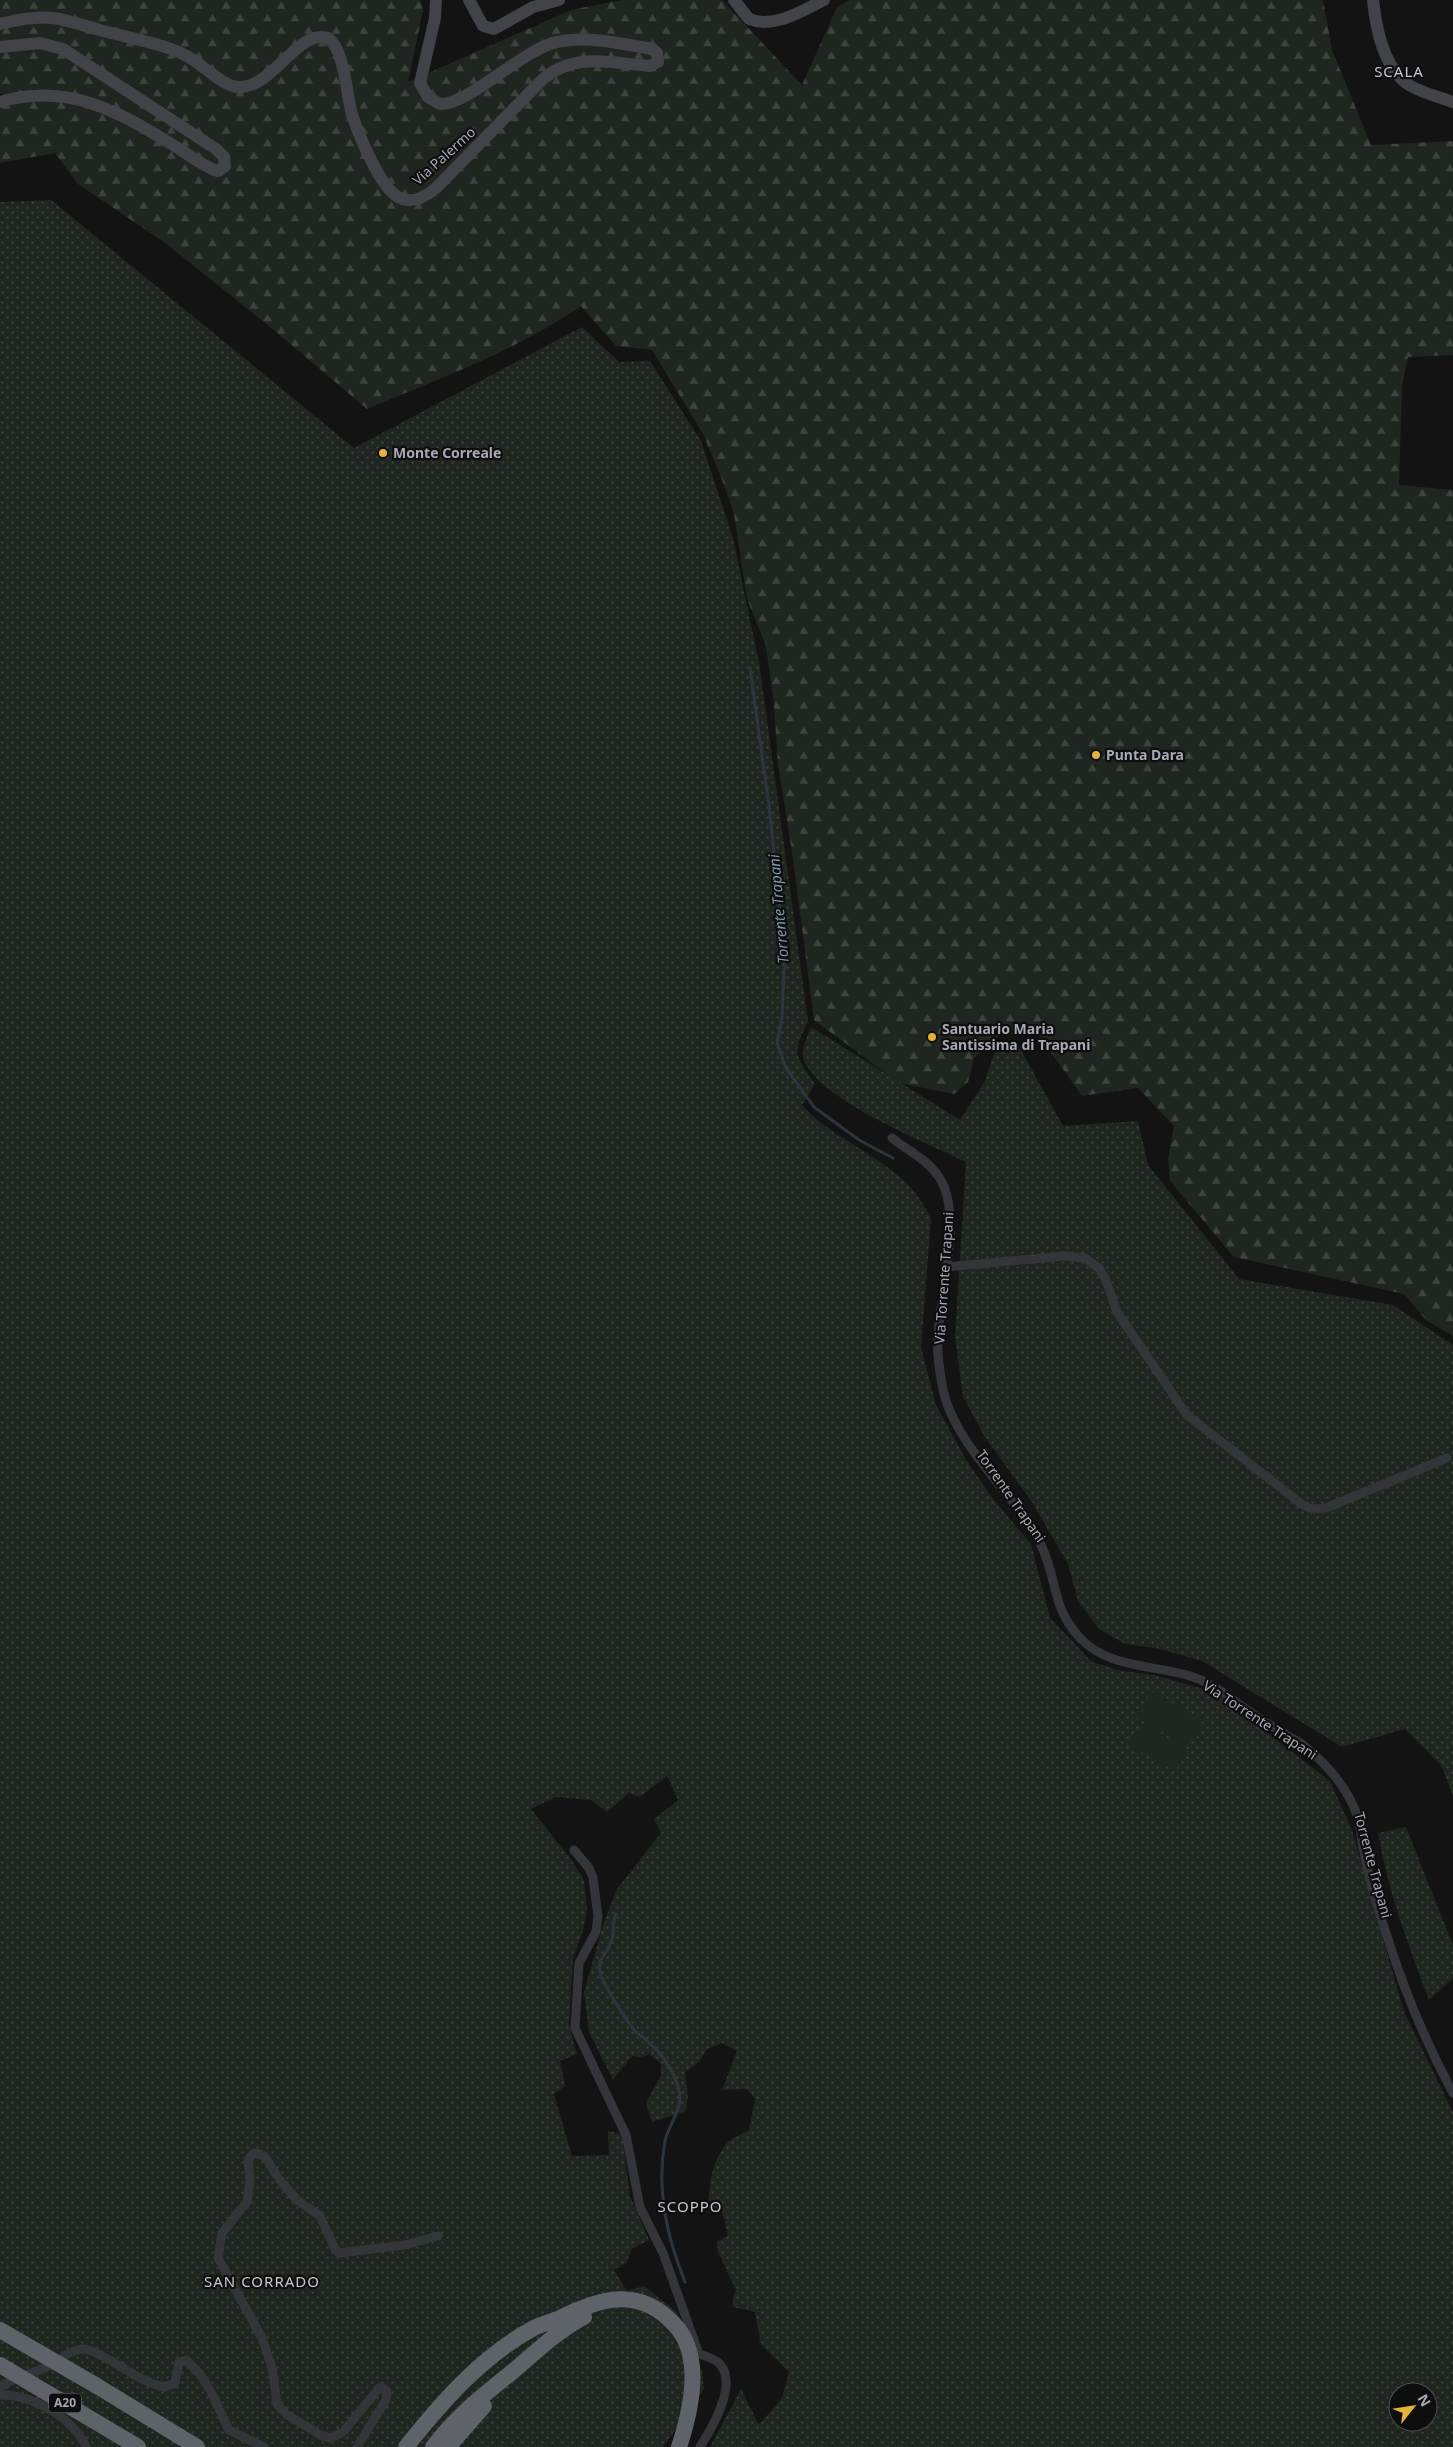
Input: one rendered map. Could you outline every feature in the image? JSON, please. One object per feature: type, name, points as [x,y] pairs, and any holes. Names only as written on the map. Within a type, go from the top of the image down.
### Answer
[{"type":"highway","points":[[406,2447],[438,2406],[476,2369],[513,2340],[534,2327],[556,2320],[594,2302],[620,2299],[644,2303],[672,2321],[685,2342],[692,2371],[689,2409],[679,2447]]},
{"type":"highway","points":[[433,2447],[477,2399],[540,2346],[570,2324],[588,2315],[620,2309],[647,2315],[670,2333],[677,2346],[681,2360],[680,2400],[668,2447]]},
{"type":"highway","points":[[418,2447],[446,2414],[485,2376],[556,2320]]},
{"type":"highway","name":"A20","points":[[0,2330],[197,2447]]},
{"type":"highway","name":"A20","points":[[0,2365],[133,2445]]},
{"type":"highway","points":[[448,2447],[516,2368]]},
{"type":"highway","points":[[97,2386],[129,2401],[210,2447]]},
{"type":"main road","name":"Via Palermo","points":[[0,24],[53,18],[165,47],[190,57],[224,82],[238,87],[251,84],[268,74],[308,40],[320,36],[328,38],[338,53],[352,113],[373,164],[388,191],[397,198],[408,200],[422,198],[436,188],[543,79],[559,68],[580,62],[650,66],[658,62],[657,53],[652,49],[588,40],[557,42],[536,50],[457,100],[440,104],[428,97],[420,83],[435,18],[436,0]]},
{"type":"main road","points":[[469,0],[483,26],[494,29],[533,7],[560,0]]},
{"type":"main road","points":[[734,0],[746,16],[759,22],[785,18],[824,0]]},
{"type":"main road","points":[[1373,0],[1381,42],[1398,75],[1414,88],[1453,102]]},
{"type":"main road","points":[[0,47],[40,42],[63,49],[216,149],[224,157],[225,166],[218,170],[212,169],[135,124],[72,97],[37,96],[0,102]]},
{"type":"street","name":"Via Torrente Trapani","points":[[892,1138],[932,1168],[948,1194],[950,1222],[948,1267],[938,1336],[941,1376],[947,1403],[974,1450],[1041,1544],[1058,1604],[1066,1621],[1088,1645],[1114,1660],[1181,1674],[1209,1683],[1302,1744],[1316,1755],[1334,1775],[1349,1798],[1358,1819],[1364,1851],[1397,1966],[1428,2045],[1453,2093]]},
{"type":"street","points":[[948,1267],[1065,1256],[1080,1256],[1090,1260],[1103,1273],[1117,1312],[1186,1415],[1307,1507],[1319,1510],[1326,1508],[1447,1458]]},
{"type":"street","name":"Torrente Trapani","points":[[948,1267],[942,1336],[944,1368],[951,1401],[957,1415],[977,1448],[1044,1543],[1054,1569],[1062,1603],[1070,1618],[1091,1642],[1116,1655],[1182,1669],[1210,1678],[1304,1740],[1338,1771],[1353,1795],[1361,1816],[1370,1858],[1401,1964],[1425,2025],[1453,2083]]},
{"type":"street","points":[[574,1850],[589,1868],[593,1878],[598,1916],[596,1932],[579,1963],[575,2028],[626,2135],[640,2207],[663,2253],[699,2354],[719,2363],[726,2375],[727,2386],[718,2413],[700,2447]]},
{"type":"street","points":[[357,2447],[386,2400],[387,2391],[382,2387],[379,2388],[343,2432],[331,2438],[322,2436],[282,2411],[277,2404],[272,2367],[262,2338],[219,2261],[222,2233],[247,2202],[250,2181],[248,2160],[254,2154],[260,2154],[266,2158],[279,2179],[297,2200],[320,2216],[335,2250],[340,2253],[405,2244],[438,2236]]},
{"type":"street","points":[[64,2356],[82,2349],[142,2380],[164,2387],[175,2383],[178,2362],[186,2360],[200,2374],[229,2430],[264,2447]]},
{"type":"street","points":[[0,2387],[10,2381],[47,2367]]},
{"type":"street","points":[[0,2395],[15,2396],[57,2415],[73,2426],[86,2447]]},
{"type":"green space","points":[[0,0],[420,0],[423,10],[408,82],[571,10],[622,0],[722,0],[802,85],[837,7],[850,0],[1323,0],[1332,50],[1371,145],[1453,141],[1453,355],[1408,357],[1402,386],[1399,485],[1453,490],[1453,1336],[1426,1320],[1404,1294],[1234,1257],[1170,1181],[1168,1159],[1174,1126],[1138,1088],[1082,1096],[1036,1031],[999,1036],[974,1058],[968,1082],[954,1094],[899,1083],[814,1020],[792,852],[778,765],[774,705],[766,646],[747,599],[734,514],[721,477],[703,434],[652,350],[616,346],[581,306],[530,337],[477,363],[367,409],[275,331],[164,242],[78,184],[55,153],[0,163],[0,100],[3,94],[0,94]]},
{"type":"green space","points":[[51,200],[354,448],[582,327],[619,362],[650,361],[701,441],[733,538],[760,668],[808,1021],[799,1041],[798,1054],[799,1059],[815,1084],[802,1105],[813,1117],[836,1134],[898,1175],[922,1202],[931,1219],[921,1347],[936,1405],[968,1463],[994,1500],[1031,1544],[1050,1618],[1092,1662],[1122,1671],[1155,1675],[1214,1692],[1330,1781],[1352,1830],[1404,2012],[1453,2112],[1453,2447],[710,2447],[741,2389],[759,2425],[782,2398],[789,2372],[759,2342],[760,2338],[755,2312],[733,2307],[733,2297],[736,2290],[718,2252],[717,2241],[728,2236],[722,2210],[709,2213],[709,2194],[714,2166],[728,2142],[749,2130],[755,2099],[747,2089],[722,2090],[737,2051],[722,2043],[707,2049],[699,2062],[685,2072],[688,2096],[686,2111],[652,2122],[646,2103],[661,2075],[661,2064],[649,2054],[641,2057],[632,2056],[613,2080],[589,2032],[584,1992],[604,1922],[617,1889],[661,1833],[654,1819],[678,1800],[667,1776],[640,1797],[629,1793],[607,1812],[591,1800],[556,1797],[531,1809],[570,1858],[584,1880],[587,1908],[583,1931],[573,1959],[569,2025],[577,2054],[560,2061],[565,2086],[554,2094],[572,2156],[609,2155],[608,2131],[622,2134],[630,2196],[649,2240],[632,2249],[626,2263],[614,2270],[627,2291],[644,2286],[677,2312],[702,2370],[704,2389],[663,2447],[0,2447],[0,202]]},
{"type":"green space","points":[[811,1027],[960,1120],[985,1081],[995,1050],[1018,1045],[1063,1126],[1138,1121],[1148,1165],[1239,1279],[1393,1305],[1453,1345],[1453,1796],[1441,1765],[1405,1729],[1342,1747],[1202,1661],[1156,1648],[1125,1644],[1099,1629],[1078,1601],[1068,1564],[1032,1502],[984,1436],[963,1396],[955,1337],[966,1162],[876,1119],[830,1090],[814,1075],[804,1060],[804,1047]]},
{"type":"green space","points":[[1151,1691],[1203,1720],[1188,1747],[1136,1717]]},
{"type":"green space","points":[[1142,1723],[1188,1750],[1175,1771],[1129,1745]]},
{"type":"green space","points":[[1406,1827],[1453,1945],[1453,1978],[1429,2000],[1393,1897],[1378,1833]]},
{"type":"waterway","name":"Torrente Trapani","points":[[750,668],[769,806],[785,955],[782,1017],[777,1043],[786,1068],[814,1107],[859,1140],[893,1158]]},
{"type":"waterway","points":[[616,1914],[611,1942],[600,1961],[600,1974],[631,2027],[658,2051],[667,2063],[679,2091],[678,2110],[665,2141],[662,2177],[668,2231],[685,2282]]},
{"type":"place","name":"Monte Correale","points":[[383,453]]},
{"type":"place","name":"Punta Dara","points":[[1096,755]]},
{"type":"place","name":"Santuario Maria Santissima di Trapani","points":[[932,1037]]},
{"type":"district","name":"SCALA","points":[[1399,72]]},
{"type":"district","name":"SCOPPO","points":[[690,2207]]},
{"type":"district","name":"SAN CORRADO","points":[[262,2282]]}]
